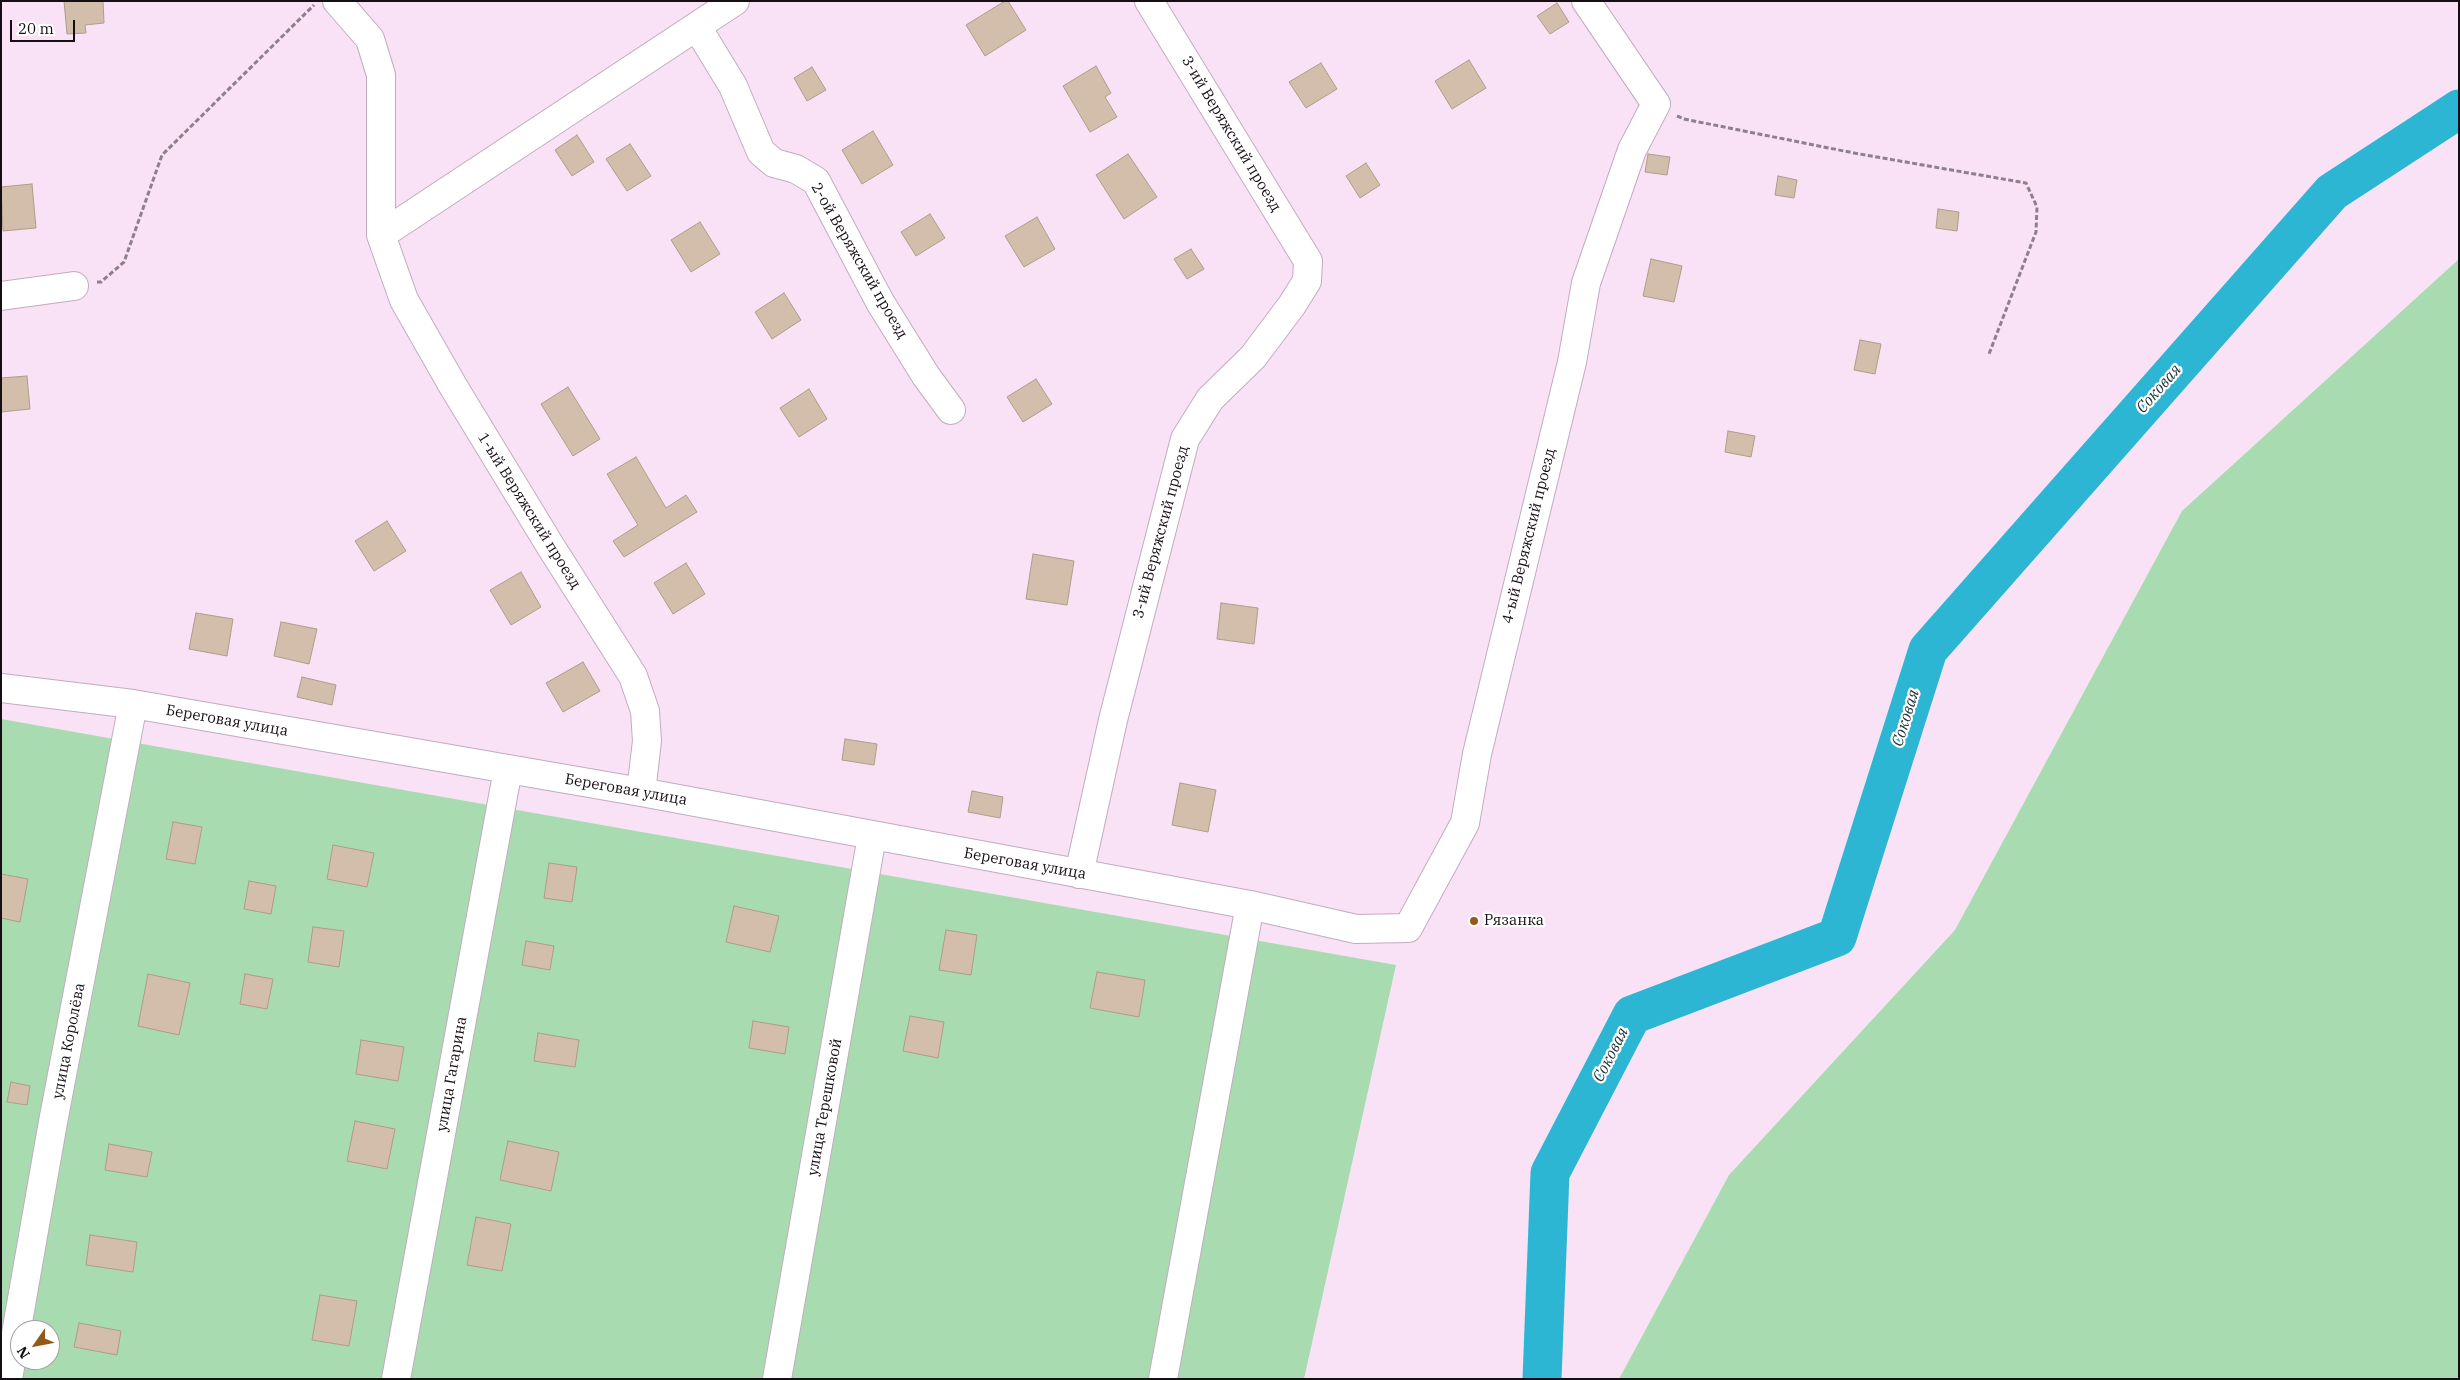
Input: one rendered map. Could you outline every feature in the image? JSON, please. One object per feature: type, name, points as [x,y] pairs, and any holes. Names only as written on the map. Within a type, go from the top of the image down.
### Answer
[{"type":"street","name":"1-ый Веряжский проезд","points":[[337,1],[370,39],[381,75],[381,236],[404,300],[453,386],[551,547],[633,676],[645,711],[647,741],[641,792]]},
{"type":"street","points":[[381,236],[735,1]]},
{"type":"street","name":"3-ий Веряжский проезд","points":[[1079,874],[1113,720],[1185,440],[1210,399],[1253,357],[1292,305],[1307,280],[1308,261],[1149,1]]},
{"type":"street","points":[[1586,1],[1656,104]]},
{"type":"street","name":"2-ой Веряжский проезд","points":[[697,27],[733,86],[760,152],[774,163],[796,169],[816,181],[880,302],[926,376],[951,410]]},
{"type":"street","name":"4-ый Веряжский проезд","points":[[1250,905],[1356,929],[1408,928],[1465,823],[1477,754],[1572,362],[1586,284],[1632,150],[1656,104]]},
{"type":"street","points":[[1,296],[74,286]]},
{"type":"street","name":"Береговая улица","points":[[1,688],[133,704],[641,792],[1250,905]]},
{"type":"street","name":"улица Королёва","points":[[8,1379],[53,1122],[133,704]]},
{"type":"street","name":"улица Гагарина","points":[[396,1379],[508,769]]},
{"type":"street","name":"улица Терешковой","points":[[777,1379],[872,836]]},
{"type":"street","points":[[1163,1379],[1250,905]]},
{"type":"path","points":[[74,286],[101,282],[124,262],[162,155],[318,1]]},
{"type":"path","points":[[1656,104],[1684,119],[1854,153],[2026,183],[2037,207],[2036,232],[1989,354]]},
{"type":"green space","points":[[2459,259],[2459,1379],[1619,1379],[1729,1175],[1955,930],[2182,511]]},
{"type":"green space","points":[[1,719],[1396,965],[1304,1379],[1,1379]]},
{"type":"building","points":[[64,1],[103,1],[104,23],[85,25],[86,33],[67,34]]},
{"type":"building","points":[[1008,1],[1026,30],[985,56],[966,25]]},
{"type":"building","points":[[1557,3],[1569,22],[1550,34],[1537,16]]},
{"type":"building","points":[[1469,60],[1486,88],[1452,109],[1435,81]]},
{"type":"building","points":[[1321,63],[1337,89],[1306,108],[1289,82]]},
{"type":"building","points":[[1096,66],[1111,93],[1105,97],[1117,117],[1090,132],[1063,86]]},
{"type":"building","points":[[812,67],[826,90],[807,101],[794,78]]},
{"type":"building","points":[[873,131],[893,165],[862,184],[842,150]]},
{"type":"building","points":[[577,135],[594,162],[572,176],[555,150]]},
{"type":"building","points":[[630,144],[651,176],[627,191],[606,159]]},
{"type":"building","points":[[1128,154],[1157,197],[1124,219],[1096,175]]},
{"type":"building","points":[[1648,154],[1670,157],[1667,175],[1645,172]]},
{"type":"building","points":[[1366,163],[1380,185],[1360,198],[1346,176]]},
{"type":"building","points":[[1778,176],[1797,180],[1794,198],[1775,195]]},
{"type":"building","points":[[32,184],[36,228],[3,231],[1,187]]},
{"type":"building","points":[[1938,209],[1959,212],[1957,231],[1936,228]]},
{"type":"building","points":[[930,214],[945,238],[916,256],[901,232]]},
{"type":"building","points":[[1037,217],[1055,249],[1024,267],[1005,236]]},
{"type":"building","points":[[700,222],[720,254],[691,272],[671,240]]},
{"type":"building","points":[[1191,249],[1204,269],[1187,279],[1174,259]]},
{"type":"building","points":[[1651,259],[1682,266],[1674,302],[1643,296]]},
{"type":"building","points":[[784,293],[801,320],[772,339],[755,312]]},
{"type":"building","points":[[1860,340],[1881,344],[1875,374],[1854,370]]},
{"type":"building","points":[[27,376],[30,409],[1,412],[1,378]]},
{"type":"building","points":[[1036,379],[1052,404],[1023,422],[1007,397]]},
{"type":"building","points":[[568,387],[600,439],[573,456],[541,404]]},
{"type":"building","points":[[809,389],[827,419],[799,437],[780,408]]},
{"type":"building","points":[[1728,431],[1755,436],[1751,457],[1725,452]]},
{"type":"building","points":[[636,457],[666,508],[686,495],[697,512],[624,557],[613,541],[638,525],[607,474]]},
{"type":"building","points":[[387,521],[406,551],[374,571],[355,541]]},
{"type":"building","points":[[1033,554],[1074,561],[1067,605],[1026,599]]},
{"type":"building","points":[[686,563],[705,594],[673,614],[654,583]]},
{"type":"building","points":[[521,572],[541,607],[511,625],[490,590]]},
{"type":"building","points":[[1221,603],[1258,608],[1254,644],[1217,639]]},
{"type":"building","points":[[196,613],[233,619],[227,656],[189,649]]},
{"type":"building","points":[[281,622],[317,629],[309,664],[274,656]]},
{"type":"building","points":[[583,662],[600,691],[563,712],[546,683]]},
{"type":"building","points":[[302,677],[336,685],[332,705],[297,697]]},
{"type":"building","points":[[845,739],[877,744],[874,765],[842,760]]},
{"type":"building","points":[[1180,783],[1216,790],[1208,832],[1172,825]]},
{"type":"building","points":[[972,791],[1003,797],[1000,818],[968,812]]},
{"type":"building","points":[[173,822],[202,827],[195,864],[166,859]]},
{"type":"building","points":[[333,845],[374,853],[367,887],[327,879]]},
{"type":"building","points":[[549,863],[577,867],[572,902],[544,898]]},
{"type":"building","points":[[1,874],[28,879],[20,922],[1,918]]},
{"type":"building","points":[[249,881],[276,886],[271,914],[244,909]]},
{"type":"building","points":[[734,906],[779,916],[770,952],[726,942]]},
{"type":"building","points":[[313,927],[344,931],[339,967],[308,962]]},
{"type":"building","points":[[946,930],[977,935],[971,975],[939,970]]},
{"type":"building","points":[[526,941],[554,946],[550,970],[522,965]]},
{"type":"building","points":[[1097,972],[1145,980],[1139,1017],[1090,1008]]},
{"type":"building","points":[[148,974],[190,983],[179,1035],[138,1026]]},
{"type":"building","points":[[245,974],[273,979],[267,1009],[240,1004]]},
{"type":"building","points":[[910,1016],[944,1022],[938,1058],[903,1051]]},
{"type":"building","points":[[753,1021],[789,1027],[785,1054],[749,1048]]},
{"type":"building","points":[[538,1033],[579,1040],[575,1067],[534,1061]]},
{"type":"building","points":[[361,1040],[404,1047],[398,1081],[356,1074]]},
{"type":"building","points":[[11,1082],[30,1086],[27,1105],[7,1102]]},
{"type":"building","points":[[355,1121],[395,1129],[387,1169],[347,1161]]},
{"type":"building","points":[[508,1141],[559,1152],[551,1191],[500,1180]]},
{"type":"building","points":[[109,1144],[152,1152],[147,1177],[105,1170]]},
{"type":"building","points":[[476,1217],[511,1224],[502,1271],[467,1265]]},
{"type":"building","points":[[90,1235],[137,1242],[133,1272],[86,1265]]},
{"type":"building","points":[[320,1295],[357,1301],[349,1346],[312,1340]]},
{"type":"building","points":[[79,1323],[121,1331],[117,1355],[74,1347]]},
{"type":"waterway","name":"Соковая","points":[[1542,1379],[1550,1173],[1632,1015],[1837,937],[1928,650],[2332,192],[2459,109]]},
{"type":"place","name":"Рязанка","points":[[1474,921]]}]
